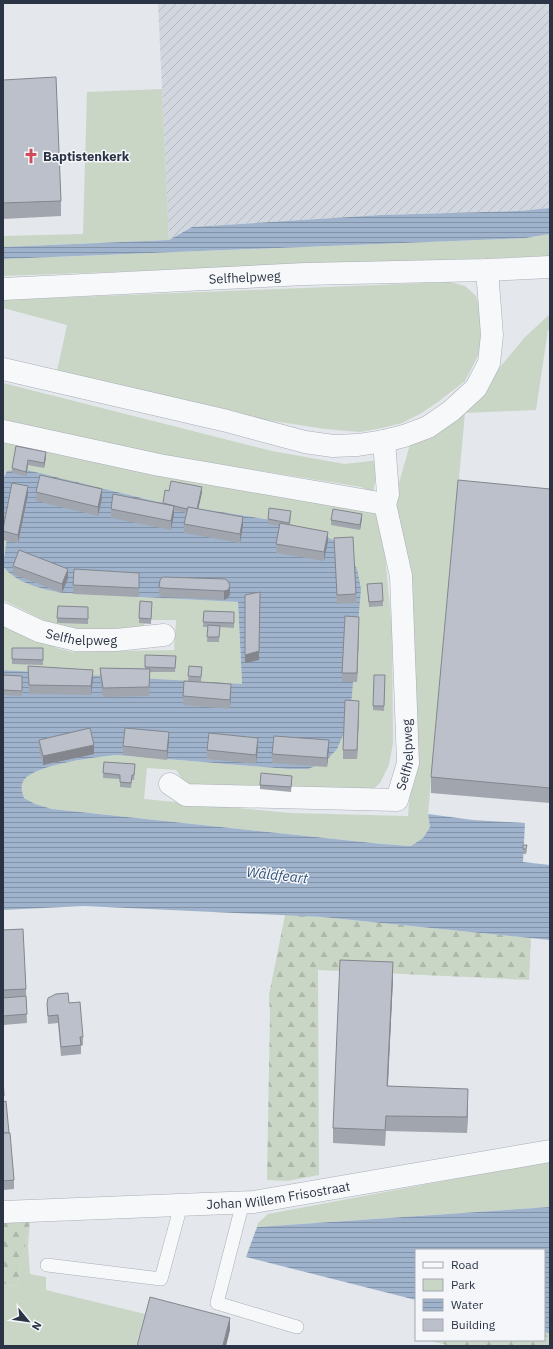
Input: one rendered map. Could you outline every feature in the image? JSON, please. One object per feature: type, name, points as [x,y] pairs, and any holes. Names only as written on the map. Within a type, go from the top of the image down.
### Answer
[{"type":"street","name":"Selfhelpweg","points":[[3,289],[305,274],[550,267]]},
{"type":"street","points":[[3,369],[227,421],[305,442],[333,446],[358,445],[384,441],[404,436],[428,427],[451,411],[476,388],[489,364],[492,335],[487,270]]},
{"type":"street","points":[[3,431],[159,465],[385,504]]},
{"type":"street","name":"Selfhelpweg","points":[[170,784],[186,795],[397,800],[408,763],[408,748],[401,576],[385,504],[388,494],[384,441]]},
{"type":"street","name":"Selfhelpweg","points":[[3,614],[38,631],[76,640],[116,640],[164,635]]},
{"type":"street","name":"Johan Willem Frisostraat","points":[[3,1212],[254,1202],[550,1151]]},
{"type":"lane","points":[[243,1202],[217,1303],[298,1327]]},
{"type":"lane","points":[[47,1265],[161,1279],[181,1205]]},
{"type":"shaded area","points":[[158,3],[550,3],[550,208],[520,211],[381,215],[192,227],[169,240]]},
{"type":"green space","points":[[162,89],[169,240],[3,247],[3,236],[83,234],[87,92]]},
{"type":"green space","points":[[550,234],[550,256],[3,276],[3,259],[526,238]]},
{"type":"green space","points":[[450,282],[465,286],[476,296],[480,309],[481,350],[465,381],[420,414],[402,423],[360,432],[325,429],[260,419],[57,371],[67,325],[3,308],[3,300]]},
{"type":"green space","points":[[550,314],[550,330],[548,330],[536,410],[465,413],[428,814],[430,827],[423,838],[411,846],[382,844],[52,809],[35,804],[24,798],[22,791],[23,782],[31,774],[68,762],[117,755],[288,769],[308,769],[272,520],[158,502],[108,490],[7,471],[3,479],[3,438],[370,510],[378,516],[383,534],[392,629],[393,743],[389,765],[380,783],[369,793],[187,786],[176,770],[147,768],[144,799],[291,813],[408,816],[411,776],[392,507],[411,441],[485,385],[525,337]]},
{"type":"green space","points":[[3,383],[272,451],[345,464],[379,460],[373,493],[361,487],[168,456],[3,420]]},
{"type":"green space","points":[[3,524],[7,537],[3,566]]},
{"type":"green space","points":[[3,566],[64,593],[238,602],[242,685],[3,670],[3,621],[57,648],[72,652],[174,650],[176,620],[147,620],[142,628],[64,630],[3,600]]},
{"type":"green space","points":[[285,915],[322,917],[531,938],[529,980],[318,970],[319,1175],[287,1181],[267,1180],[269,995]]},
{"type":"green space","points":[[550,1161],[550,1207],[257,1227],[258,1223],[268,1214]]},
{"type":"green space","points":[[30,1222],[28,1246],[30,1274],[46,1277],[46,1290],[145,1314],[136,1346],[3,1346],[3,1283],[17,1287]]},
{"type":"green space","points":[[30,1222],[17,1287],[3,1283],[3,1223]]},
{"type":"green space","points":[[545,1332],[550,1333],[550,1346],[450,1346],[432,1341],[545,1341]]},
{"type":"water","points":[[550,208],[550,234],[526,238],[3,259],[3,247],[169,240],[192,227],[381,215],[520,211]]},
{"type":"water","name":"Wâldfeart","points":[[23,469],[158,502],[272,520],[313,530],[333,540],[347,552],[357,569],[361,589],[351,706],[345,731],[337,749],[325,762],[308,769],[288,769],[117,755],[108,756],[68,762],[31,774],[22,784],[24,798],[35,804],[52,809],[411,846],[423,838],[430,827],[428,814],[473,820],[525,823],[523,862],[550,865],[550,940],[322,917],[84,906],[3,910],[3,670],[242,684],[238,602],[64,593],[30,585],[8,572],[3,566],[7,537],[3,524],[3,479],[7,471]]},
{"type":"water","points":[[550,1207],[550,1333],[545,1332],[545,1249],[415,1249],[415,1300],[246,1257],[257,1227]]},
{"type":"building","name":"Baptistenkerk","points":[[56,77],[61,201],[3,203],[3,80]]},
{"type":"building","points":[[16,446],[46,452],[44,463],[28,460],[26,472],[12,468]]},
{"type":"building","points":[[40,475],[102,489],[98,507],[36,492]]},
{"type":"building","points":[[458,480],[550,489],[550,788],[431,777]]},
{"type":"building","points":[[171,481],[202,487],[197,509],[188,507],[187,509],[163,503],[165,490],[169,491]]},
{"type":"building","points":[[12,483],[28,486],[18,535],[3,531]]},
{"type":"building","points":[[113,494],[174,506],[171,521],[111,509]]},
{"type":"building","points":[[188,507],[243,517],[240,534],[184,524]]},
{"type":"building","points":[[269,508],[291,511],[289,523],[268,519]]},
{"type":"building","points":[[333,509],[362,514],[360,525],[331,520]]},
{"type":"building","points":[[280,523],[328,532],[324,552],[276,544]]},
{"type":"building","points":[[353,537],[356,594],[337,595],[334,538]]},
{"type":"building","points":[[19,550],[68,569],[62,584],[13,566]]},
{"type":"building","points":[[74,569],[139,573],[139,588],[73,585]]},
{"type":"building","points":[[163,577],[225,579],[228,581],[230,586],[228,590],[224,591],[163,588],[159,587],[160,580]]},
{"type":"building","points":[[382,583],[383,601],[369,602],[367,584]]},
{"type":"building","points":[[260,592],[259,651],[245,655],[245,595]]},
{"type":"building","points":[[140,601],[152,602],[151,619],[139,618]]},
{"type":"building","points":[[58,606],[88,607],[88,619],[57,618]]},
{"type":"building","points":[[204,611],[234,612],[234,623],[203,622]]},
{"type":"building","points":[[345,616],[359,617],[357,673],[342,673]]},
{"type":"building","points":[[208,625],[220,626],[219,637],[207,637]]},
{"type":"building","points":[[12,648],[43,648],[43,660],[12,659]]},
{"type":"building","points":[[145,655],[176,656],[175,668],[145,667]]},
{"type":"building","points":[[28,666],[93,670],[91,686],[29,685]]},
{"type":"building","points":[[189,666],[202,667],[201,677],[188,676]]},
{"type":"building","points":[[100,668],[150,669],[149,687],[103,688]]},
{"type":"building","points":[[3,675],[22,676],[22,691],[3,690]]},
{"type":"building","points":[[374,675],[385,675],[384,706],[373,706]]},
{"type":"building","points":[[184,681],[231,684],[230,700],[183,696]]},
{"type":"building","points":[[345,700],[359,701],[357,750],[343,750]]},
{"type":"building","points":[[90,728],[94,745],[43,756],[39,740]]},
{"type":"building","points":[[125,728],[169,732],[167,751],[123,746]]},
{"type":"building","points":[[209,733],[258,738],[256,755],[207,750]]},
{"type":"building","points":[[274,736],[329,740],[327,758],[272,754]]},
{"type":"building","points":[[104,762],[135,764],[134,775],[132,775],[131,783],[120,782],[120,775],[103,773]]},
{"type":"building","points":[[261,773],[292,776],[291,787],[260,785]]},
{"type":"building","points":[[523,845],[527,845],[526,849],[523,849]]},
{"type":"building","points":[[23,929],[26,989],[3,990],[3,930]]},
{"type":"building","points":[[340,960],[393,962],[387,1086],[468,1089],[467,1117],[386,1116],[385,1130],[333,1128]]},
{"type":"building","points":[[68,993],[69,1003],[80,1002],[83,1037],[80,1037],[81,1045],[61,1047],[58,1015],[48,1016],[47,1004],[48,998],[56,994]]},
{"type":"building","points":[[26,996],[27,1014],[3,1016],[3,998]]},
{"type":"building","points":[[6,1101],[9,1133],[3,1133],[3,1102]]},
{"type":"building","points":[[3,1133],[10,1133],[14,1180],[3,1181]]},
{"type":"building","points":[[150,1297],[230,1318],[223,1345],[227,1346],[137,1346]]},
{"type":"place","name":"Baptistenkerk","points":[[31,156]]}]
